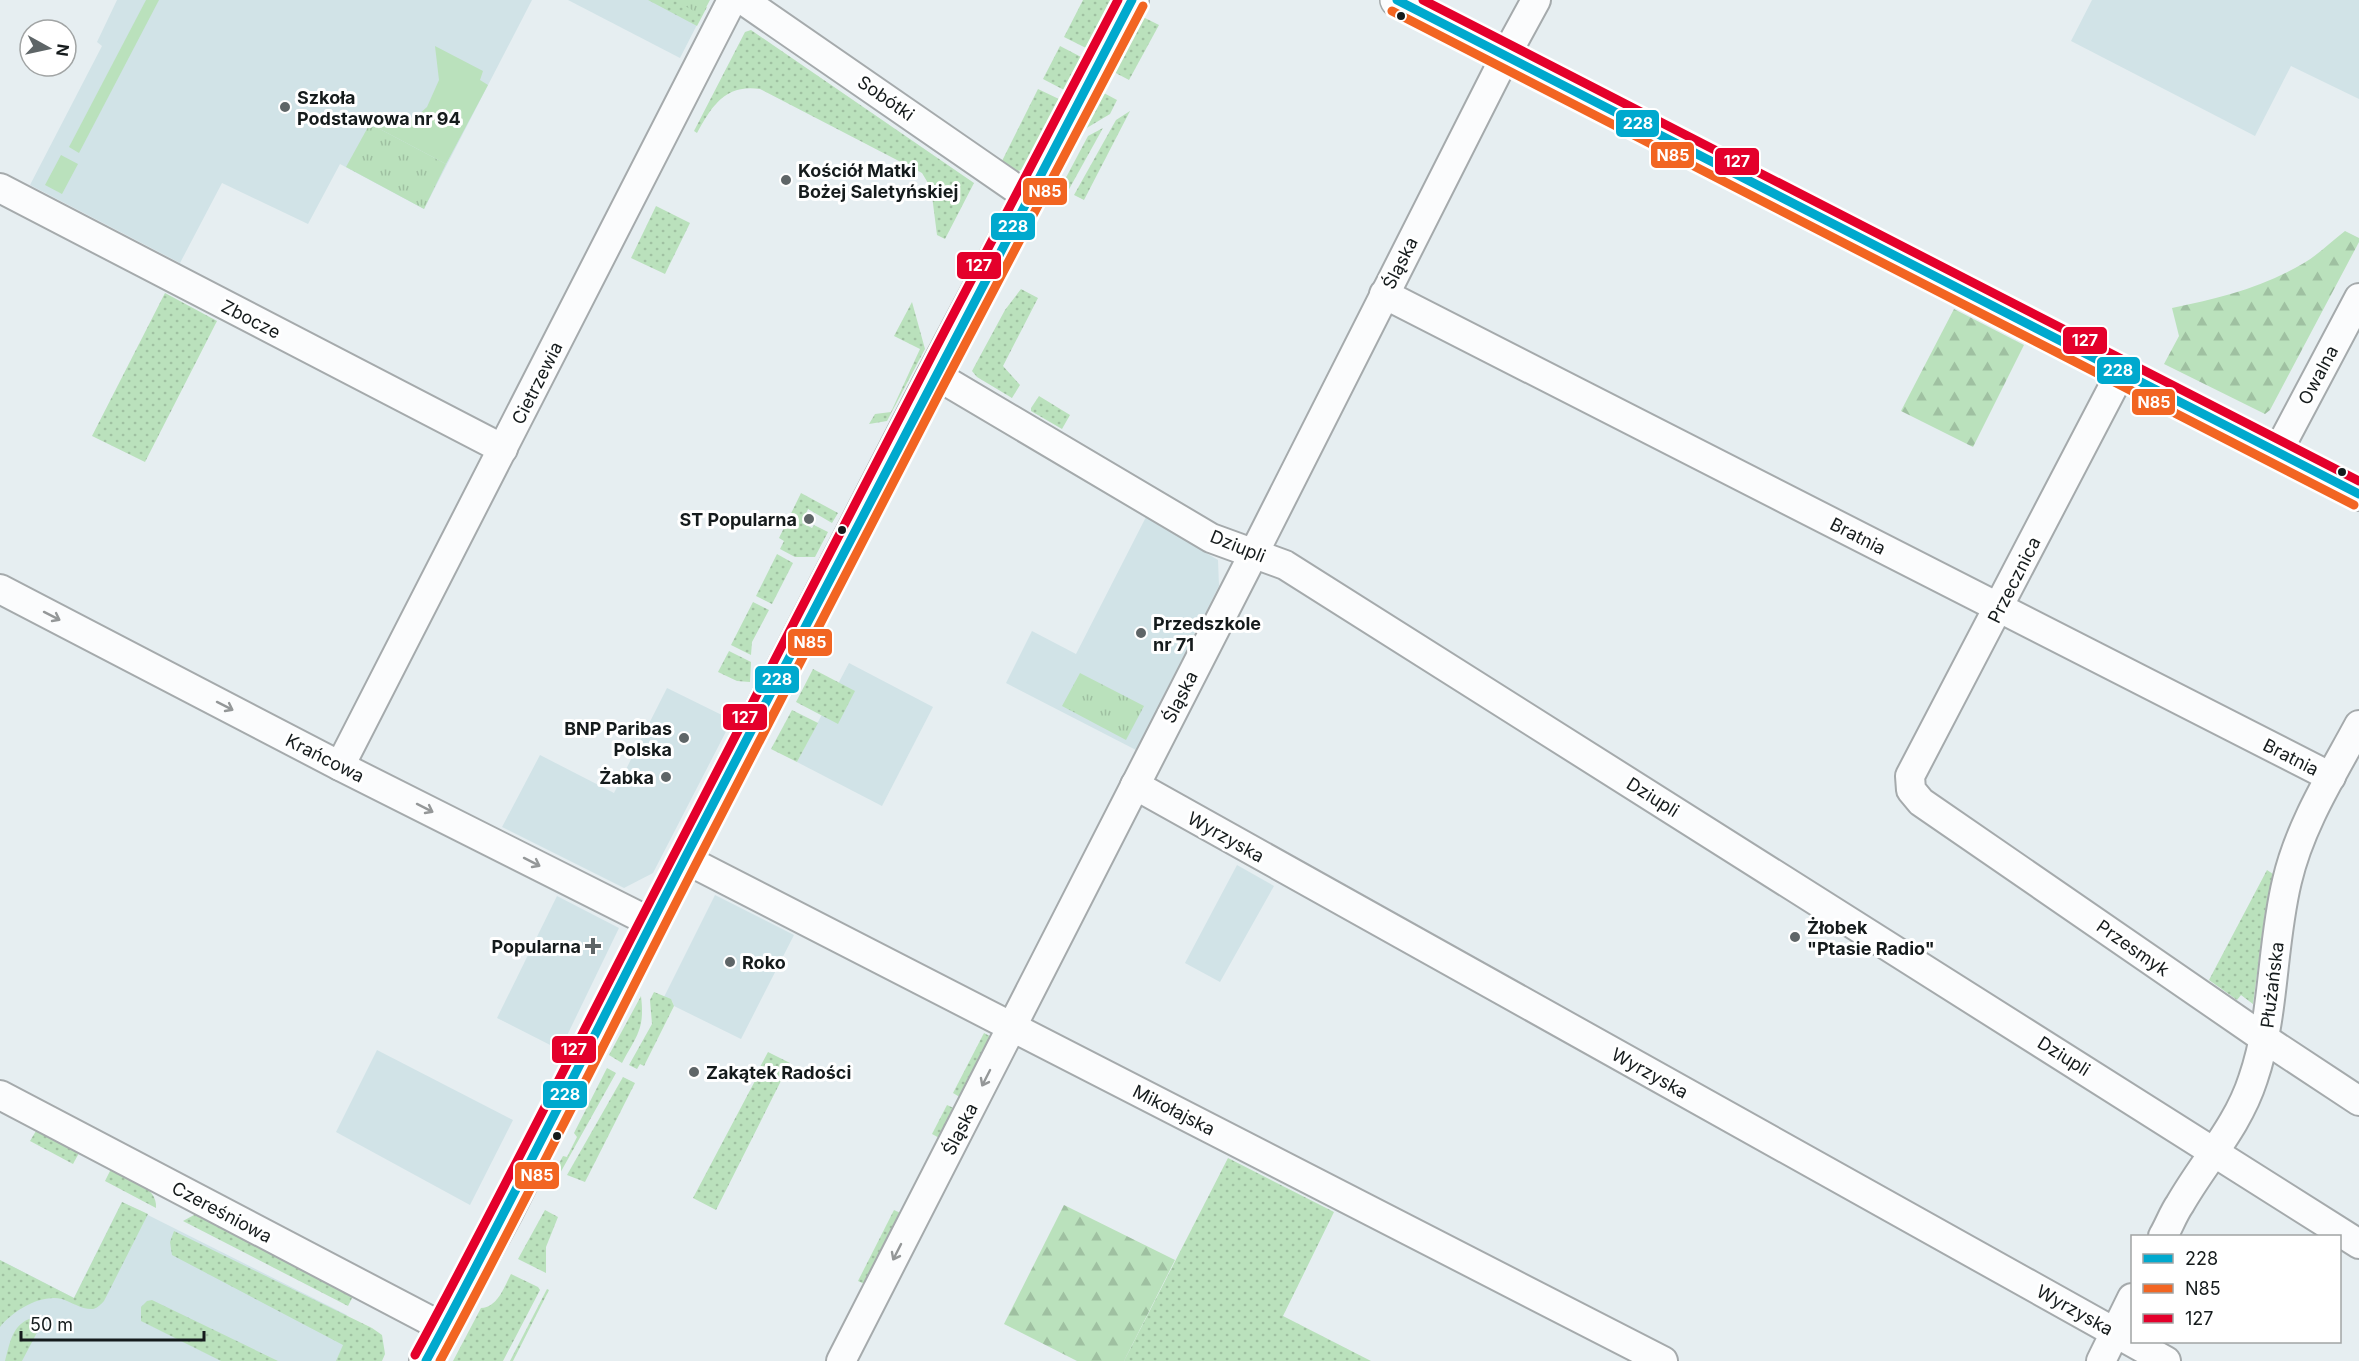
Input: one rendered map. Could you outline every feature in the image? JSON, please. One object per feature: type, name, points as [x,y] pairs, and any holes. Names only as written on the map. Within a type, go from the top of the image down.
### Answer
[{"type":"street","name":"Cietrzewia","points":[[340,765],[732,0]]},
{"type":"street","name":"Sobótki","points":[[743,0],[1028,197]]},
{"type":"street","points":[[426,1361],[507,1211],[934,374],[1132,0]]},
{"type":"street","points":[[1397,0],[2122,370],[2359,494]]},
{"type":"street","name":"Śląska","points":[[841,1361],[1536,0]]},
{"type":"street","name":"Zbocze","points":[[0,189],[503,449]]},
{"type":"street","name":"Bratnia","points":[[1384,294],[2331,777]]},
{"type":"street","name":"Owalna","points":[[2278,451],[2359,298]]},
{"type":"street","name":"Przecznica","points":[[1911,790],[1910,776],[2122,370]]},
{"type":"street","name":"Dziupli","points":[[934,374],[1211,537],[1285,565],[2359,1244]]},
{"type":"street","name":"Krańcowa","points":[[0,589],[652,923]]},
{"type":"street","name":"Płużańska","points":[[2164,1235],[2180,1204],[2245,1102],[2265,1039],[2287,880],[2300,841],[2359,725]]},
{"type":"street","name":"Wyrzyska","points":[[1135,786],[2131,1342]]},
{"type":"street","name":"Przesmyk","points":[[1911,790],[1921,802],[2359,1101]]},
{"type":"street","name":"Mikołajska","points":[[685,859],[1663,1361]]},
{"type":"street","name":"Czereśniowa","points":[[0,1095],[444,1328]]},
{"type":"street","points":[[2102,1361],[2131,1302]]},
{"type":"street","name":"Wyrzyska","points":[[2133,1343],[2166,1361]]},
{"type":"shaded area","points":[[117,0],[532,0],[424,209],[340,164],[308,224],[222,183],[180,263],[30,185],[102,46],[97,42]]},
{"type":"shaded area","points":[[568,0],[673,0],[702,15],[680,58]]},
{"type":"shaded area","points":[[2092,0],[2359,0],[2359,99],[2291,66],[2255,136],[2071,41]]},
{"type":"shaded area","name":"Przedszkole nr 71","points":[[1146,517],[1218,560],[1219,586],[1136,750],[1006,683],[1032,631],[1076,654]]},
{"type":"shaded area","points":[[849,663],[933,707],[882,806],[797,762]]},
{"type":"shaded area","points":[[667,688],[732,720],[653,873],[624,888],[502,827],[540,755],[614,793]]},
{"type":"shaded area","points":[[1237,865],[1274,886],[1220,982],[1185,963]]},
{"type":"shaded area","points":[[715,895],[794,935],[741,1039],[674,1006],[672,1001],[664,997]]},
{"type":"shaded area","points":[[557,896],[619,928],[560,1050],[497,1018]]},
{"type":"shaded area","points":[[377,1050],[513,1120],[470,1205],[336,1132]]},
{"type":"shaded area","points":[[122,1202],[347,1315],[364,1361],[0,1361],[0,1260],[74,1298]]},
{"type":"green space","points":[[146,0],[159,0],[79,153],[69,147]]},
{"type":"green space","points":[[648,0],[682,0],[707,7],[697,26]]},
{"type":"green space","points":[[673,0],[710,0],[702,15]]},
{"type":"green space","points":[[1083,0],[1114,0],[1088,49],[1064,37]]},
{"type":"green space","points":[[1141,16],[1159,25],[1129,80],[1112,71]]},
{"type":"green space","points":[[751,30],[974,183],[945,239],[937,235],[931,188],[922,173],[760,89],[738,90],[721,99],[708,114],[697,133],[694,131],[745,32]]},
{"type":"green space","points":[[435,46],[483,71],[480,80],[488,85],[446,164],[376,127],[400,125],[416,117],[427,107],[439,80]]},
{"type":"green space","points":[[1060,46],[1083,58],[1066,91],[1043,79]]},
{"type":"green space","points":[[1038,89],[1061,100],[1027,166],[1017,171],[1011,170],[1000,165]]},
{"type":"green space","points":[[1102,92],[1117,100],[1110,114],[1080,132]]},
{"type":"green space","points":[[1130,111],[1084,200],[1074,195],[1116,120]]},
{"type":"green space","points":[[368,127],[376,127],[446,164],[424,209],[346,167]]},
{"type":"green space","points":[[1103,128],[1068,191],[1061,187],[1088,136]]},
{"type":"green space","points":[[61,155],[78,164],[62,194],[45,185]]},
{"type":"green space","points":[[656,206],[690,223],[665,274],[631,258]]},
{"type":"green space","points":[[2345,231],[2359,238],[2359,242],[2270,410],[2265,414],[2164,364],[2179,336],[2172,308],[2206,301],[2273,279],[2310,259]]},
{"type":"green space","points":[[1021,289],[1038,298],[1003,366],[1020,385],[1012,398],[977,377],[972,371],[1005,310]]},
{"type":"green space","points":[[165,293],[217,321],[145,462],[92,436]]},
{"type":"green space","points":[[912,302],[925,349],[887,421],[869,424],[875,414],[891,412],[920,349],[894,336]]},
{"type":"green space","points":[[1954,309],[2024,345],[1973,447],[1901,411]]},
{"type":"green space","points":[[1039,396],[1070,415],[1062,429],[1031,411]]},
{"type":"green space","points":[[801,493],[838,513],[832,523],[808,509],[802,523],[812,528],[814,525],[828,532],[815,557],[795,557],[780,549],[784,541],[779,538]]},
{"type":"green space","points":[[777,554],[793,563],[772,604],[756,596]]},
{"type":"green space","points":[[753,602],[769,610],[752,642],[751,655],[731,645]]},
{"type":"green space","points":[[729,651],[751,662],[750,682],[737,681],[718,672]]},
{"type":"green space","points":[[813,669],[855,691],[838,724],[796,702]]},
{"type":"green space","points":[[1080,673],[1144,706],[1126,740],[1062,706]]},
{"type":"green space","points":[[792,710],[818,723],[797,762],[771,749]]},
{"type":"green space","points":[[2267,870],[2273,874],[2265,912],[2253,1004],[2241,995],[2237,1000],[2209,980]]},
{"type":"green space","points":[[654,992],[671,999],[674,1006],[644,1066],[640,1064],[637,1069],[629,1065],[652,1024],[650,1000]]},
{"type":"green space","points":[[641,996],[641,1024],[622,1063],[609,1055]]},
{"type":"green space","points":[[984,1033],[995,1039],[963,1099],[953,1093]]},
{"type":"green space","points":[[768,1052],[790,1063],[716,1210],[693,1198]]},
{"type":"green space","points":[[607,1068],[616,1073],[554,1184],[549,1182],[563,1156],[567,1157],[577,1137],[574,1133]]},
{"type":"green space","points":[[623,1077],[635,1083],[585,1182],[567,1175]]},
{"type":"green space","points":[[947,1105],[958,1110],[943,1140],[932,1134]]},
{"type":"green space","points":[[36,1131],[79,1153],[73,1164],[30,1141]]},
{"type":"green space","points":[[1228,1158],[1334,1212],[1283,1316],[1371,1361],[1124,1361]]},
{"type":"green space","points":[[111,1169],[147,1188],[155,1200],[156,1208],[105,1181]]},
{"type":"green space","points":[[122,1202],[148,1214],[104,1301],[98,1307],[89,1309],[62,1299],[36,1301],[12,1315],[0,1327],[0,1260],[74,1298]]},
{"type":"green space","points":[[1064,1205],[1175,1260],[1124,1361],[1077,1361],[1004,1324]]},
{"type":"green space","points":[[545,1210],[558,1217],[546,1247],[546,1273],[518,1259]]},
{"type":"green space","points":[[894,1210],[905,1215],[869,1286],[858,1281]]},
{"type":"green space","points":[[194,1215],[201,1216],[353,1296],[348,1306],[183,1221]]},
{"type":"green space","points":[[174,1231],[372,1328],[382,1335],[385,1354],[382,1361],[336,1361],[343,1345],[172,1255],[170,1242]]},
{"type":"green space","points":[[511,1274],[540,1290],[503,1361],[453,1361],[481,1308],[487,1307],[496,1300]]},
{"type":"green space","points":[[547,1289],[549,1290],[513,1361],[510,1361]]},
{"type":"green space","points":[[152,1300],[278,1361],[221,1361],[141,1321],[141,1307],[147,1301]]},
{"type":"green space","points":[[32,1318],[42,1323],[22,1361],[5,1361],[16,1329]]},
{"type":"transit line","name":"127","points":[[415,1355],[1118,0]]},
{"type":"transit line","name":"228","points":[[426,1361],[853,533],[1132,0]]},
{"type":"transit line","name":"228","points":[[1397,0],[2359,494]]},
{"type":"transit line","name":"127","points":[[1423,0],[2359,481]]},
{"type":"transit line","name":"N85","points":[[440,1361],[865,537],[1143,6]]},
{"type":"transit line","name":"N85","points":[[1392,11],[2354,505]]},
{"type":"place","name":"Szkoła Podstawowa nr 94","points":[[285,107]]},
{"type":"place","name":"Kościół Matki Bożej Saletyńskiej","points":[[786,180]]},
{"type":"place","name":"ST Popularna","points":[[809,519]]},
{"type":"place","name":"Przedszkole nr 71","points":[[1141,633]]},
{"type":"place","name":"BNP Paribas Polska","points":[[684,738]]},
{"type":"place","name":"Żabka","points":[[666,777]]},
{"type":"place","name":"Żłobek \"Ptasie Radio\"","points":[[1795,937]]},
{"type":"place","name":"Popularna","points":[[593,946]]},
{"type":"place","name":"Roko","points":[[730,962]]},
{"type":"place","name":"Zakątek Radości","points":[[694,1072]]}]
